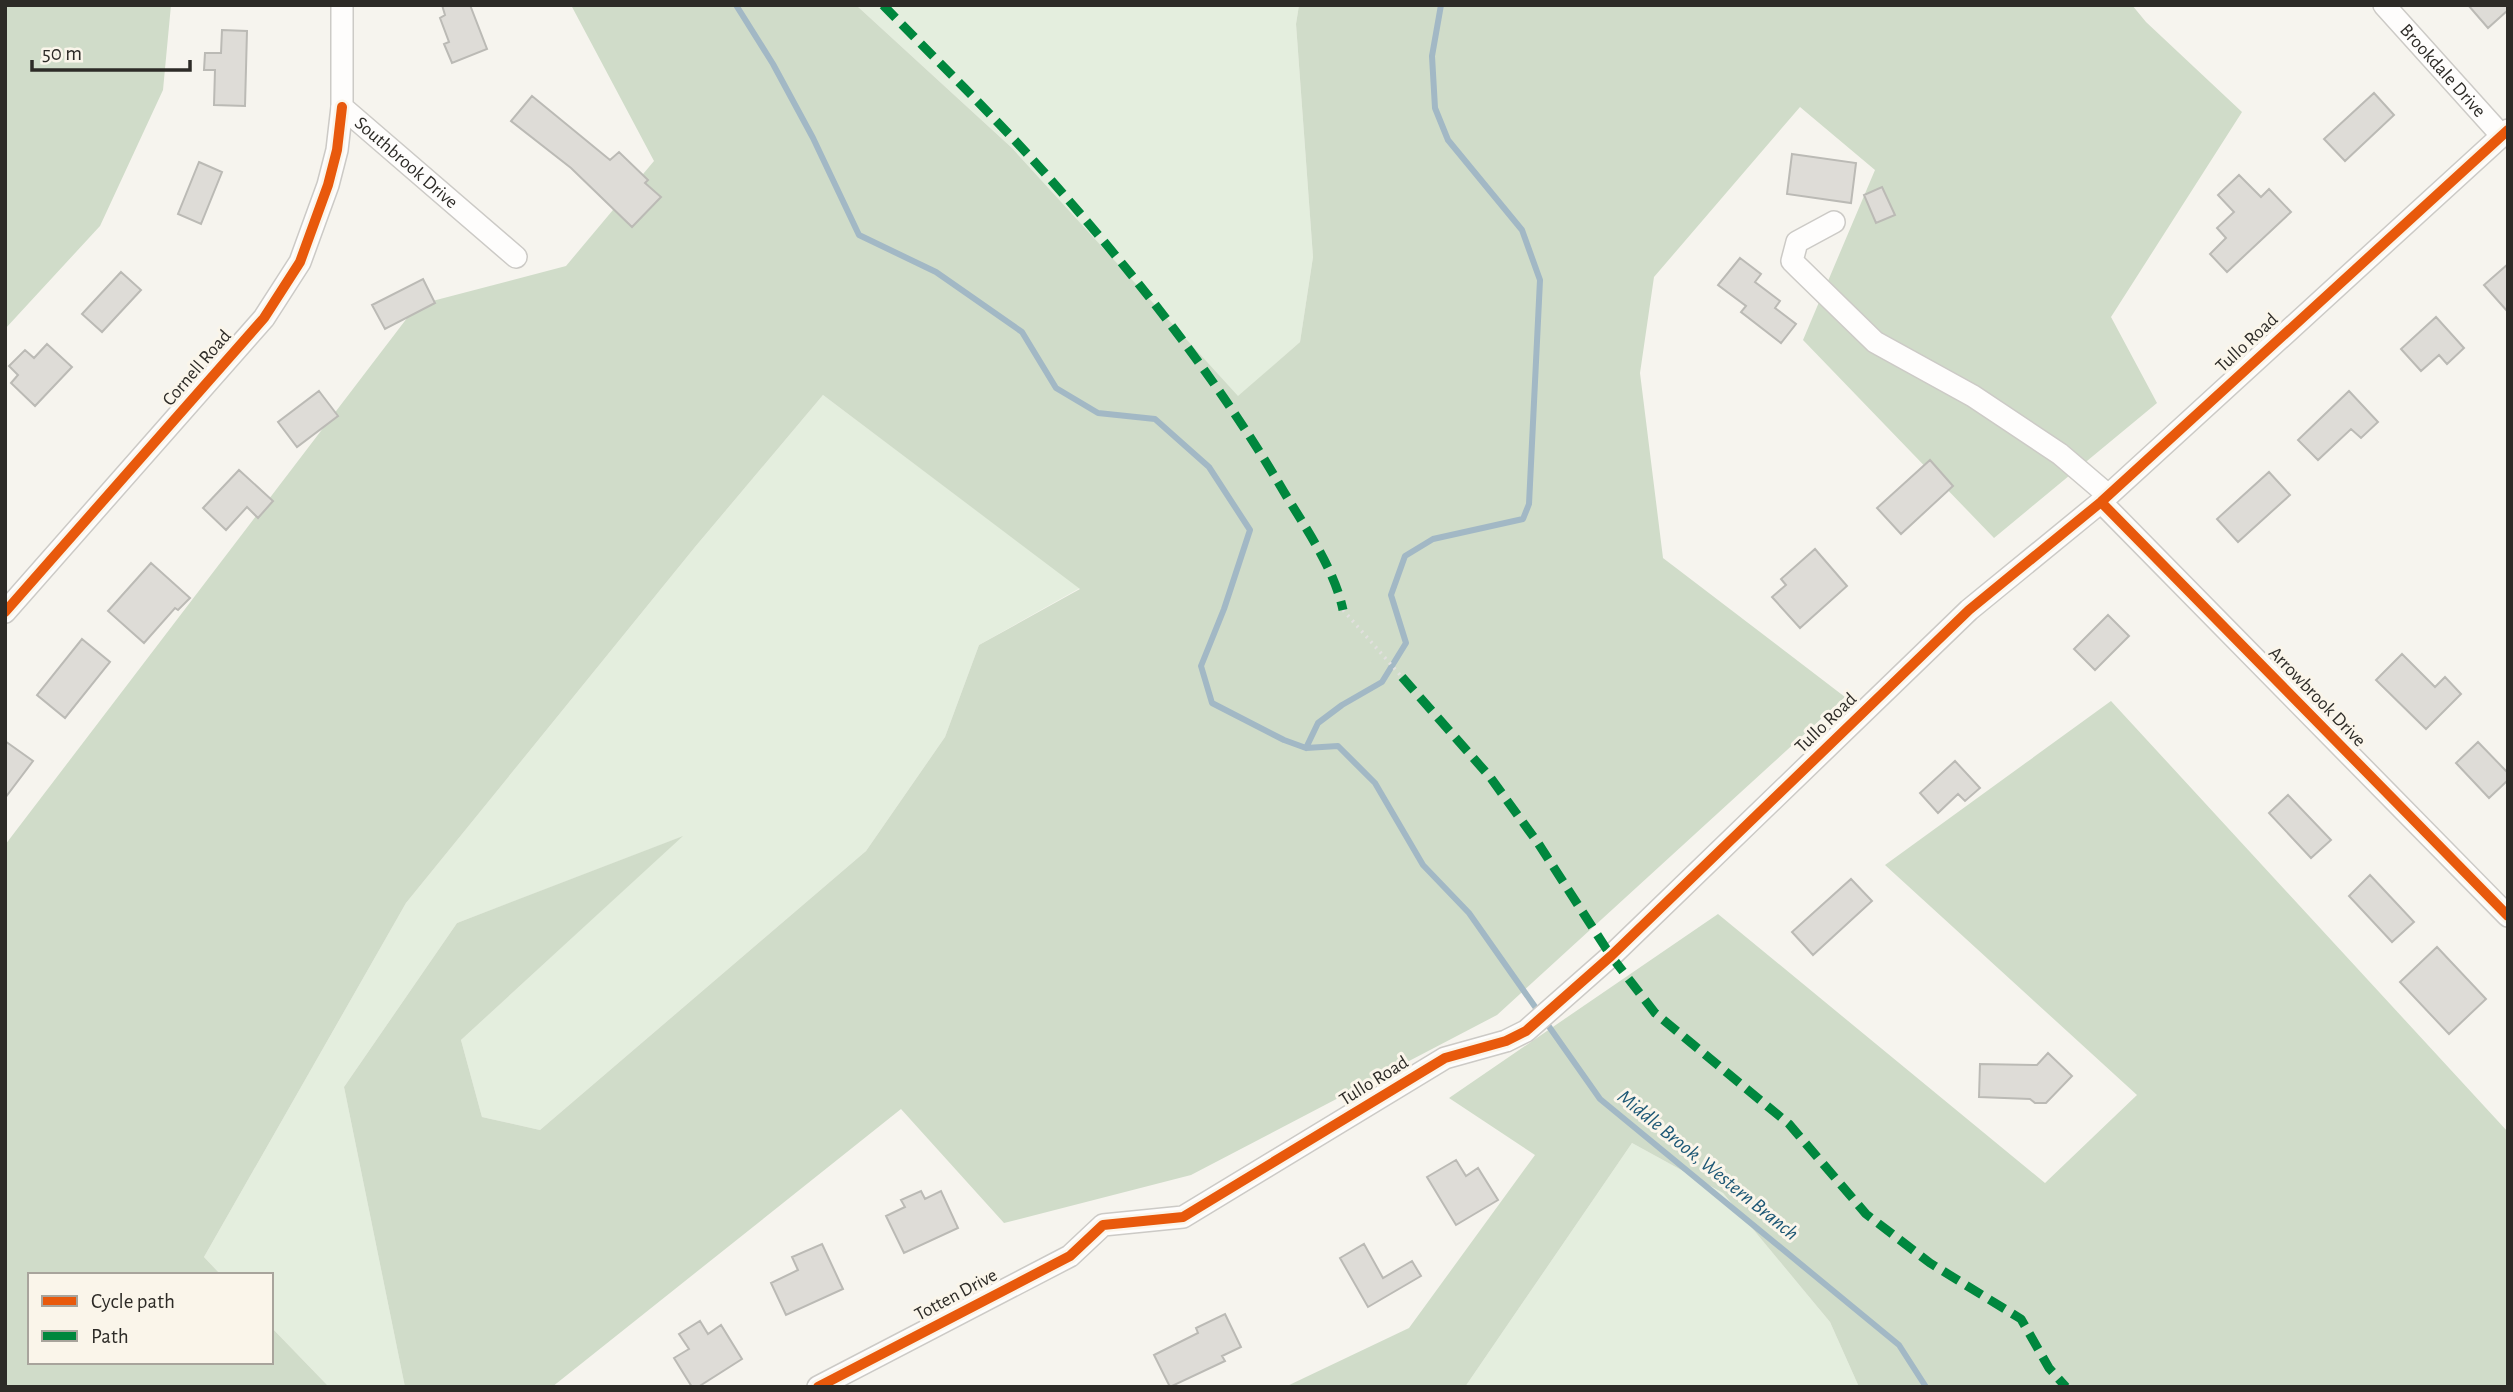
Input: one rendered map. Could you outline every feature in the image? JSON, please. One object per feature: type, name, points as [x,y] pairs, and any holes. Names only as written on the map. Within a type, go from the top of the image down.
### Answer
[{"type":"street","name":"Southbrook Drive","points":[[342,5],[342,107],[516,257]]},
{"type":"street","name":"Brookdale Drive","points":[[2384,5],[2505,133]]},
{"type":"street","name":"Cornell Road","points":[[5,612],[264,318],[300,262],[328,185],[337,150],[342,107]]},
{"type":"street","name":"Tullo Road","points":[[1102,1226],[1183,1217],[1445,1058],[1506,1041],[1526,1031],[1576,987],[1969,610],[2105,499],[2505,133]]},
{"type":"street","name":"Arrowbrook Drive","points":[[1834,222],[1797,242],[1792,261],[1875,342],[1995,411],[2060,454],[2508,916]]},
{"type":"street","name":"Totten Drive","points":[[818,1387],[1070,1256],[1102,1226]]},
{"type":"path","points":[[1343,610],[1402,677]]},
{"type":"green space","points":[[5,5],[171,5],[163,90],[100,226],[5,329]]},
{"type":"green space","points":[[571,5],[856,5],[1012,148],[1238,396],[1300,342],[1313,257],[1296,24],[1299,5],[2132,5],[2146,22],[2242,112],[2111,317],[2157,403],[1994,538],[1803,340],[1875,170],[1800,107],[1654,277],[1640,373],[1663,558],[1845,697],[1497,1015],[1191,1175],[1004,1223],[901,1109],[552,1387],[405,1387],[344,1087],[457,923],[683,836],[461,1040],[482,1117],[540,1130],[866,851],[945,737],[979,645],[1080,589],[823,395],[695,547],[406,903],[204,1257],[219,1273],[28,1273],[28,1364],[273,1364],[273,1329],[329,1387],[5,1387],[5,845],[417,305],[566,266],[654,161]]},
{"type":"green space","points":[[856,5],[1299,5],[1296,24],[1313,257],[1300,342],[1238,397],[1012,148]]},
{"type":"green space","points":[[823,395],[1080,588],[979,645],[945,737],[866,851],[540,1130],[482,1117],[461,1040],[681,837],[457,923],[344,1087],[405,1387],[329,1387],[273,1329],[273,1273],[219,1273],[204,1257],[406,903],[695,547]]},
{"type":"green space","points":[[2111,701],[2508,1132],[2508,1387],[1859,1387],[1830,1322],[1723,1193],[1632,1143],[1465,1387],[1285,1387],[1409,1328],[1535,1155],[1449,1098],[1718,914],[2045,1183],[2137,1095],[1885,865]]},
{"type":"green space","points":[[1632,1143],[1723,1193],[1830,1322],[1859,1387],[1465,1387]]},
{"type":"building","points":[[442,5],[470,5],[487,49],[452,63],[444,44],[449,42],[440,18],[445,15]]},
{"type":"building","points":[[2468,5],[2508,5],[2508,10],[2488,28]]},
{"type":"building","points":[[222,30],[247,31],[245,106],[214,105],[215,70],[204,70],[205,53],[221,53]]},
{"type":"building","points":[[2374,93],[2394,115],[2345,161],[2324,139]]},
{"type":"building","points":[[532,96],[610,160],[619,152],[648,180],[645,183],[661,197],[632,227],[571,168],[511,121]]},
{"type":"building","points":[[1792,154],[1856,163],[1851,203],[1787,194]]},
{"type":"building","points":[[199,162],[222,172],[201,224],[178,214]]},
{"type":"building","points":[[2239,175],[2261,197],[2269,189],[2291,212],[2227,272],[2210,254],[2226,238],[2217,228],[2234,212],[2218,195]]},
{"type":"building","points":[[1882,187],[1895,215],[1876,223],[1864,195]]},
{"type":"building","points":[[1740,258],[1761,274],[1755,282],[1780,301],[1775,308],[1796,324],[1781,343],[1741,312],[1746,306],[1718,285]]},
{"type":"building","points":[[2508,264],[2508,312],[2484,285]]},
{"type":"building","points":[[121,272],[141,290],[102,332],[82,314]]},
{"type":"building","points":[[423,279],[435,303],[385,329],[372,305]]},
{"type":"building","points":[[2436,317],[2464,348],[2447,364],[2439,355],[2421,371],[2401,349]]},
{"type":"building","points":[[47,344],[72,367],[35,406],[11,383],[18,375],[9,366],[25,350],[34,358]]},
{"type":"building","points":[[319,391],[338,416],[297,447],[278,422]]},
{"type":"building","points":[[2349,391],[2378,422],[2361,438],[2351,429],[2318,460],[2298,440]]},
{"type":"building","points":[[1930,460],[1953,486],[1901,534],[1877,508]]},
{"type":"building","points":[[239,470],[273,501],[258,518],[247,507],[226,530],[203,508]]},
{"type":"building","points":[[2269,472],[2290,495],[2238,542],[2217,519]]},
{"type":"building","points":[[1815,549],[1847,586],[1800,628],[1772,597],[1786,585],[1781,579]]},
{"type":"building","points":[[151,563],[190,598],[178,610],[175,608],[144,643],[108,611]]},
{"type":"building","points":[[2108,615],[2129,636],[2095,670],[2074,649]]},
{"type":"building","points":[[82,639],[110,662],[65,718],[37,695]]},
{"type":"building","points":[[2402,654],[2435,687],[2445,677],[2461,694],[2426,729],[2376,680]]},
{"type":"building","points":[[5,741],[33,761],[5,798]]},
{"type":"building","points":[[2478,742],[2508,773],[2508,780],[2489,798],[2456,763]]},
{"type":"building","points":[[1955,761],[1980,788],[1965,801],[1958,794],[1938,813],[1920,793]]},
{"type":"building","points":[[2288,795],[2331,840],[2311,858],[2269,813]]},
{"type":"building","points":[[2370,875],[2414,922],[2392,942],[2349,896]]},
{"type":"building","points":[[1851,879],[1872,901],[1813,955],[1792,932]]},
{"type":"building","points":[[2437,947],[2486,999],[2449,1034],[2400,982]]},
{"type":"building","points":[[2048,1053],[2072,1076],[2046,1103],[2035,1103],[2030,1099],[1979,1097],[1980,1064],[2037,1065]]},
{"type":"building","points":[[1456,1160],[1466,1176],[1478,1168],[1498,1200],[1456,1225],[1427,1177]]},
{"type":"building","points":[[921,1191],[925,1199],[941,1191],[958,1228],[904,1253],[886,1216],[905,1207],[901,1200]]},
{"type":"building","points":[[822,1244],[843,1289],[786,1315],[771,1283],[798,1270],[792,1257]]},
{"type":"building","points":[[1364,1244],[1383,1278],[1412,1261],[1421,1276],[1368,1307],[1340,1258]]},
{"type":"building","points":[[1225,1314],[1241,1347],[1222,1356],[1225,1361],[1170,1387],[1154,1355],[1198,1333],[1196,1328]]},
{"type":"building","points":[[700,1321],[708,1334],[721,1325],[742,1359],[698,1387],[692,1387],[674,1358],[689,1349],[679,1334]]},
{"type":"waterway","name":"Middle Brook, Western Branch","points":[[736,5],[773,64],[813,138],[859,235],[936,272],[1022,332],[1056,388],[1098,413],[1155,419],[1209,467],[1250,530],[1224,609],[1201,666],[1212,703],[1284,740],[1306,748],[1338,746],[1375,783],[1423,865],[1469,913],[1600,1099],[1899,1345],[1926,1387]]},
{"type":"waterway","points":[[1306,748],[1318,723],[1342,705],[1382,682],[1406,643],[1391,595],[1405,556],[1433,539],[1523,519],[1529,504],[1540,280],[1522,230],[1448,140],[1435,108],[1432,56],[1441,5]]},
{"type":"marked path","points":[[883,5],[1042,170],[1108,246],[1171,325],[1258,449],[1310,535],[1333,579],[1343,610]]},
{"type":"marked path","points":[[1402,677],[1490,777],[1538,843],[1611,956],[1655,1013],[1789,1124],[1866,1214],[1930,1263],[2021,1319],[2049,1368],[2066,1387]]},
{"type":"cycle path","points":[[5,612],[264,318],[300,262],[328,185],[337,150],[342,107]]},
{"type":"cycle path","points":[[818,1387],[1070,1256],[1103,1225],[1183,1217],[1445,1058],[1506,1041],[1526,1031],[1611,956],[1969,610],[2101,502],[2508,130]]},
{"type":"cycle path","points":[[2101,502],[2508,916]]}]
